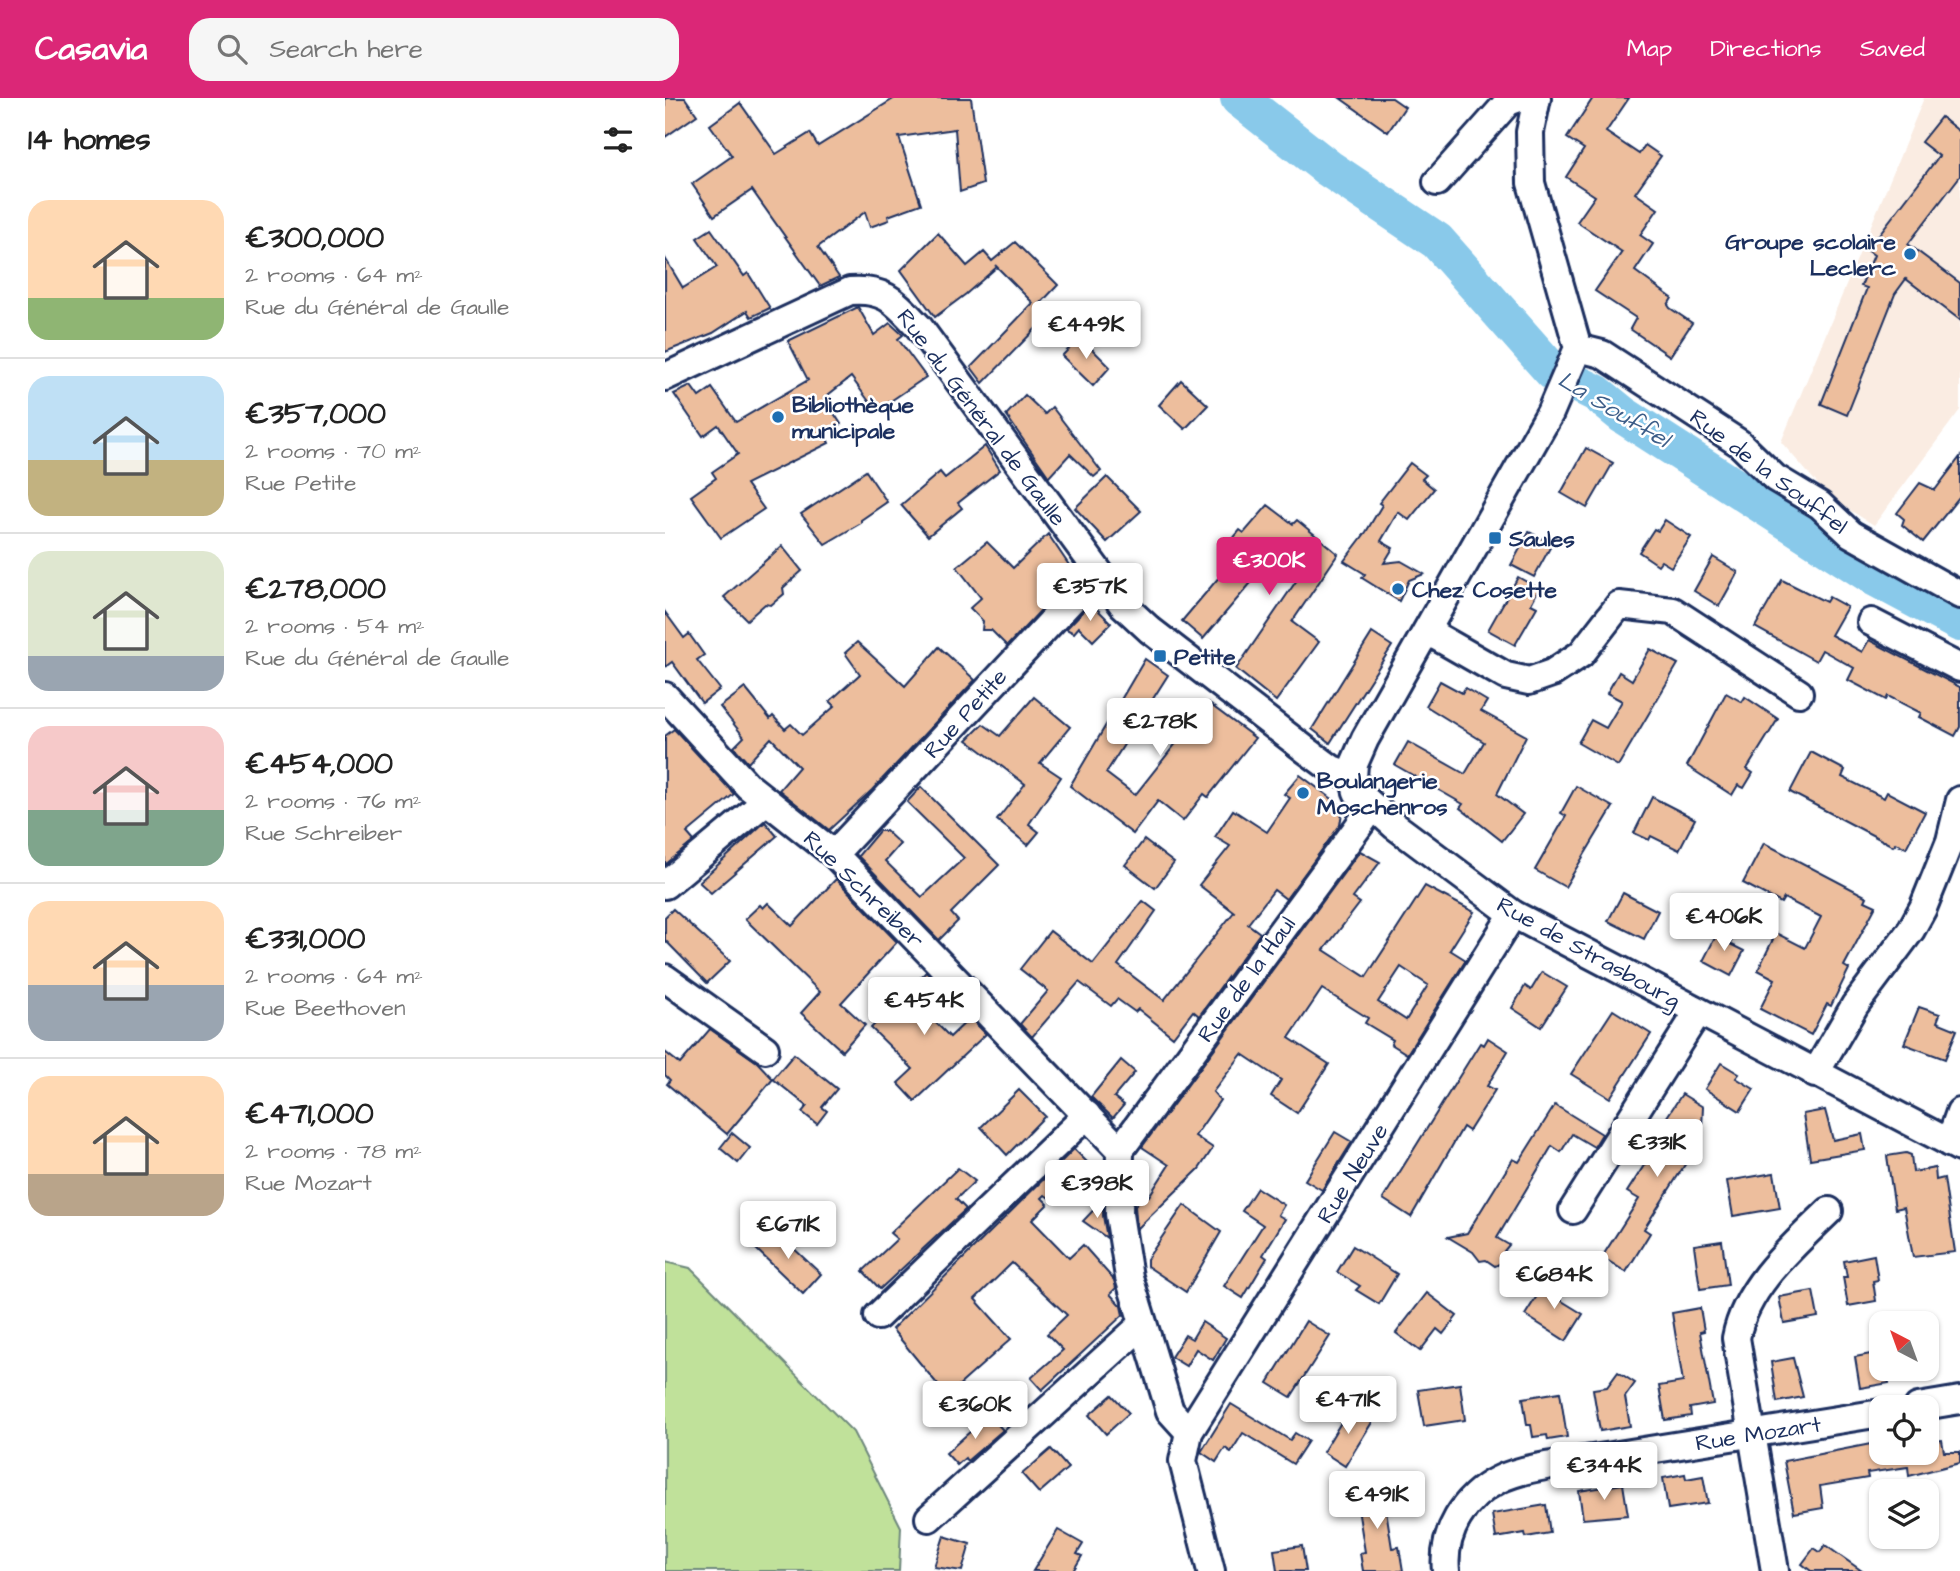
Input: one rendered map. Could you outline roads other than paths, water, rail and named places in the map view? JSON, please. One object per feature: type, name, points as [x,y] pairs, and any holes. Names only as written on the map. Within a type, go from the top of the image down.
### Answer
[{"type":"street","points":[[1437,182],[1508,102],[1519,98]]},
{"type":"street","points":[[1353,777],[1354,764],[1365,739],[1560,393],[1575,357],[1531,183],[1529,146],[1537,98]]},
{"type":"street","name":"Rue du Général de Gaulle","points":[[665,377],[850,291],[870,289],[883,294],[897,303],[919,327],[1123,605],[1150,630],[1306,750],[1332,769],[1353,777]]},
{"type":"street","name":"Rue de la Souffel","points":[[1575,357],[1602,354],[1739,443],[1776,478],[1820,505],[1851,534],[1960,595]]},
{"type":"street","name":"Rue Petite","points":[[834,854],[1097,573]]},
{"type":"street","points":[[1427,631],[1506,676],[1529,681],[1552,673],[1581,654],[1619,605],[1673,611],[1800,693]]},
{"type":"street","points":[[1871,622],[1960,668]]},
{"type":"street","name":"Rue Schreiber","points":[[665,696],[748,786],[834,854],[1120,1150]]},
{"type":"street","name":"Rue de Strasbourg","points":[[1353,777],[1357,792],[1372,808],[1513,914],[1954,1145]]},
{"type":"street","points":[[1815,1074],[1862,993],[1911,930],[1923,908],[1950,841],[1960,800]]},
{"type":"street","points":[[665,885],[766,801]]},
{"type":"street","name":"Rue de la Haul","points":[[1120,1150],[1372,808]]},
{"type":"street","name":"Rue Neuve","points":[[1189,1432],[1513,914]]},
{"type":"street","points":[[665,978],[765,1049]]},
{"type":"street","points":[[1573,1210],[1698,1012]]},
{"type":"street","points":[[1954,1145],[1960,1112]]},
{"type":"street","points":[[878,1316],[1087,1115]]},
{"type":"street","points":[[1120,1150],[1119,1214],[1129,1277],[1170,1411],[1189,1432],[1183,1461],[1210,1570]]},
{"type":"street","points":[[1775,1571],[1737,1356],[1738,1325],[1778,1261],[1829,1211]]},
{"type":"street","points":[[929,1518],[1143,1324]]},
{"type":"street","points":[[1164,1393],[1209,1400]]},
{"type":"street","points":[[1939,1404],[1960,1400]]},
{"type":"street","name":"Rue Mozart","points":[[1446,1571],[1445,1556],[1455,1522],[1481,1490],[1499,1479],[1590,1460],[1869,1415]]},
{"type":"waterway","name":"La Souffel","points":[[1239,98],[1328,168],[1437,241],[1553,372],[1596,393],[1623,415],[1876,578],[1960,623]]},
{"type":"place","name":"Groupe scolaire Leclerc","points":[[1910,254]]},
{"type":"place","name":"Bibliothèque municipale","points":[[778,417]]},
{"type":"place","name":"Saules","points":[[1495,538]]},
{"type":"place","name":"Chez Cosette","points":[[1398,589]]},
{"type":"place","name":"Petite","points":[[1160,656]]},
{"type":"place","name":"Boulangerie Moschenros","points":[[1303,793]]}]
